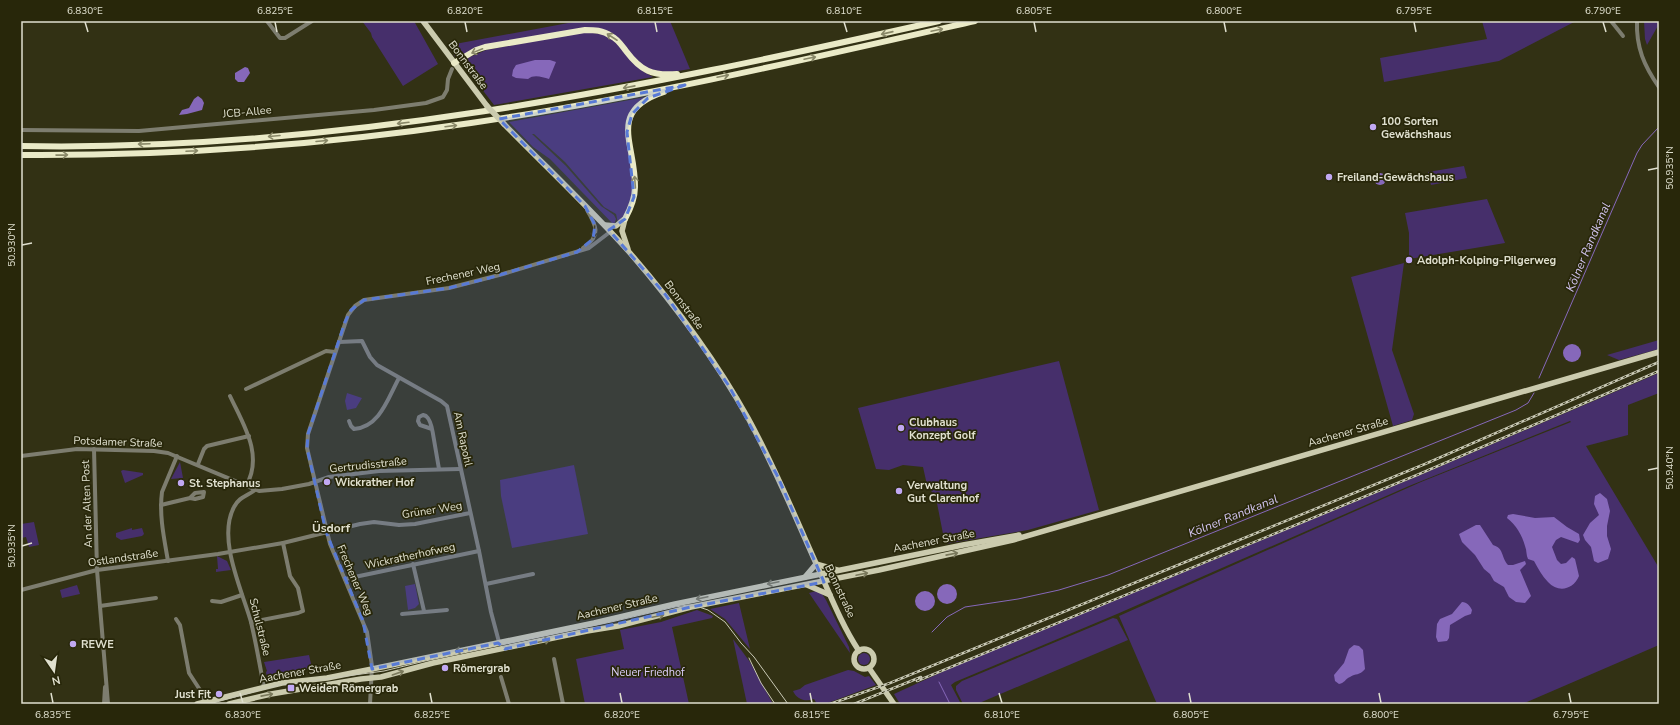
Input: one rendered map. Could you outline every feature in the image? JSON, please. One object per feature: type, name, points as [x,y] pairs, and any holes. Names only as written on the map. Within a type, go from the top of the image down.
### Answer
[{"type":"highway","points":[[21,146],[98,146],[188,142],[334,131],[419,122],[589,95],[939,21]]},
{"type":"highway","points":[[21,155],[189,151],[330,140],[492,120],[685,85],[975,21]]},
{"type":"highway","points":[[453,66],[476,50],[485,47],[585,30],[600,30],[618,41],[636,64],[646,71],[663,75],[692,74]]},
{"type":"highway","points":[[625,218],[632,203],[635,190],[627,132],[632,114],[640,104],[648,98],[685,85]]},
{"type":"main road","name":"Bonnstraße","points":[[423,21],[453,66],[487,106],[630,253],[669,301],[729,386],[768,458],[830,595],[859,651]]},
{"type":"main road","points":[[602,224],[616,226],[625,218]]},
{"type":"main road","points":[[625,218],[622,231],[630,253]]},
{"type":"main road","name":"Aachener Straße","points":[[229,704],[271,694],[391,675],[413,667],[587,631],[600,630],[691,607],[824,582],[985,547],[1659,352]]},
{"type":"main road","name":"Aachener Straße","points":[[197,704],[287,682],[327,678],[372,669],[838,570],[1041,531]]},
{"type":"main road","points":[[805,577],[816,564],[838,570]]},
{"type":"main road","points":[[807,585],[830,595]]},
{"type":"main road","points":[[600,630],[610,624],[610,621],[607,619]]},
{"type":"main road","points":[[499,642],[505,649]]},
{"type":"main road","points":[[492,651],[499,646],[499,642]]},
{"type":"main road","points":[[866,649],[873,653],[874,663],[869,668],[862,669],[856,665],[855,656],[859,651],[866,649]]},
{"type":"main road","points":[[869,668],[894,704]]},
{"type":"street","points":[[267,21],[280,38],[285,38],[312,21]]},
{"type":"street","points":[[1612,21],[1623,36]]},
{"type":"street","points":[[1637,21],[1638,45],[1646,67],[1659,86]]},
{"type":"street","name":"JCB-Allee","points":[[21,130],[140,131],[382,109],[426,103],[443,97],[447,90],[448,79],[453,66]]},
{"type":"street","name":"Frechener Weg","points":[[577,252],[589,244],[595,235],[595,225],[585,206]]},
{"type":"street","name":"Frechener Weg","points":[[370,704],[372,669],[367,632],[326,532],[307,448],[308,434],[348,315],[355,306],[364,300],[449,288],[503,274],[577,252],[594,245],[610,232]]},
{"type":"street","name":"Am Rapohl","points":[[338,342],[362,340],[372,361],[441,401],[447,406],[491,612],[499,642]]},
{"type":"street","points":[[246,389],[326,351],[335,352]]},
{"type":"street","points":[[349,421],[354,429],[365,427],[373,422],[399,378]]},
{"type":"street","points":[[230,396],[252,448],[254,461],[252,474],[246,486]]},
{"type":"street","points":[[432,429],[439,469]]},
{"type":"street","points":[[198,464],[204,449],[207,446],[248,436]]},
{"type":"street","name":"Potsdamer Straße","points":[[21,456],[58,450],[94,449],[168,452],[255,490]]},
{"type":"street","name":"An der Alten Post","points":[[94,449],[97,570],[108,704]]},
{"type":"street","points":[[168,561],[161,505],[162,492],[177,456]]},
{"type":"street","name":"Gertrudisstraße","points":[[255,490],[282,489],[329,477],[379,471],[460,469]]},
{"type":"street","name":"Schulstraße","points":[[255,490],[240,498],[233,508],[229,521],[229,552],[251,622],[264,688]]},
{"type":"street","points":[[161,505],[190,498]]},
{"type":"street","name":"Grüner Weg","points":[[283,543],[374,522],[399,525],[415,524],[470,513]]},
{"type":"street","points":[[251,622],[303,611],[298,588],[290,576],[283,543]]},
{"type":"street","name":"Ostlandstraße","points":[[21,590],[97,570],[168,561],[283,543]]},
{"type":"street","name":"Wickratherhofweg","points":[[345,578],[479,551]]},
{"type":"street","points":[[414,564],[424,611]]},
{"type":"street","points":[[486,584],[533,574]]},
{"type":"street","name":"Schulstraße","points":[[212,601],[221,602],[242,595]]},
{"type":"street","points":[[100,606],[156,598]]},
{"type":"street","points":[[402,614],[447,610]]},
{"type":"street","points":[[176,619],[180,625],[189,673],[202,693],[205,702]]},
{"type":"street","points":[[554,659],[563,704]]},
{"type":"street","name":"An der Alten Post","points":[[104,704],[106,676]]},
{"type":"street","points":[[501,677],[509,704]]},
{"type":"street","name":"An der Alten Post","points":[[108,695],[113,704]]},
{"type":"highlighted area","points":[[685,85],[648,98],[632,114],[627,132],[634,197],[625,219],[609,230],[665,294],[729,386],[777,475],[824,582],[691,607],[505,649],[498,643],[372,669],[363,621],[326,532],[307,448],[308,434],[345,322],[351,310],[364,300],[449,288],[489,278],[577,252],[593,239],[595,225],[585,206],[499,119]]},
{"type":"green space","points":[[362,21],[414,21],[438,64],[403,86],[372,37],[371,33]]},
{"type":"green space","points":[[579,21],[670,21],[690,69],[666,73],[646,69],[604,30],[485,45],[458,57],[455,57],[453,52],[455,44]]},
{"type":"green space","points":[[1482,21],[1576,21],[1499,61],[1384,82],[1380,58],[1487,39]]},
{"type":"green space","points":[[1644,21],[1659,21],[1659,24],[1647,45],[1645,39]]},
{"type":"green space","points":[[582,32],[603,34],[613,39],[644,72],[653,77],[494,105],[462,63],[463,60],[486,50]]},
{"type":"green space","points":[[646,97],[630,114],[633,194],[626,212],[618,223],[616,214],[604,207],[565,162],[534,134],[532,134],[566,166],[601,206],[614,215],[616,219],[614,225],[550,159],[533,147],[509,122]]},
{"type":"green space","points":[[1464,166],[1467,178],[1431,185],[1428,172]]},
{"type":"green space","points":[[1487,199],[1505,243],[1409,259],[1409,233],[1405,213]]},
{"type":"green space","points":[[1404,263],[1392,350],[1414,414],[1412,420],[1393,426],[1351,277]]},
{"type":"green space","points":[[1659,340],[1659,349],[1619,360],[1607,355]]},
{"type":"green space","points":[[1059,361],[1099,510],[1028,530],[945,544],[936,498],[927,485],[923,467],[903,465],[889,470],[876,469],[858,408]]},
{"type":"green space","points":[[1659,373],[1659,393],[1628,405],[1628,435],[1586,446],[1659,568],[1659,645],[1522,704],[1157,704],[1119,616],[1421,482],[1571,422],[1570,421],[1409,486],[1117,614],[955,682],[951,685],[961,704],[900,704],[894,694],[953,667],[1418,476]]},
{"type":"green space","points":[[347,393],[362,398],[356,408],[347,410],[345,401]]},
{"type":"green space","points":[[180,462],[183,478],[171,479]]},
{"type":"green space","points":[[574,465],[588,534],[512,548],[501,496],[500,480]]},
{"type":"green space","points":[[121,471],[143,473],[143,475],[125,483]]},
{"type":"green space","points":[[34,522],[39,545],[29,547],[26,537],[21,538],[21,524]]},
{"type":"green space","points":[[132,528],[132,530],[142,528],[144,534],[142,536],[121,540],[116,537],[116,533]]},
{"type":"green space","points":[[217,556],[227,561],[231,570],[216,572],[216,569],[218,569]]},
{"type":"green space","points":[[415,584],[419,604],[415,608],[408,610],[405,586]]},
{"type":"green space","points":[[77,585],[80,594],[62,598],[60,590]]},
{"type":"green space","points":[[816,591],[822,594],[826,600],[849,647],[850,653],[809,593]]},
{"type":"green space","points":[[739,603],[750,649],[725,619],[710,609]]},
{"type":"green space","name":"Neuer Friedhof","points":[[697,610],[713,616],[712,618],[672,627],[689,704],[585,704],[576,659],[624,649],[620,630],[661,622]]},
{"type":"green space","points":[[1113,618],[1117,619],[1128,640],[977,704],[963,704],[956,690],[956,686],[962,681]]},
{"type":"green space","points":[[733,639],[750,662],[773,704],[747,704]]},
{"type":"green space","points":[[862,653],[866,653],[870,659],[866,665],[862,665],[858,661],[858,657]]},
{"type":"green space","points":[[309,655],[312,668],[267,678],[267,671],[264,662]]},
{"type":"green space","points":[[848,670],[854,671],[865,677],[869,676],[876,685],[825,704],[817,704],[814,699],[802,700],[793,691],[800,689],[805,685]]},
{"type":"shaded area","points":[[535,60],[550,60],[556,62],[549,79],[538,76],[530,77],[528,79],[516,78],[512,76],[516,65]]},
{"type":"shaded area","points":[[245,67],[248,68],[250,73],[244,82],[238,82],[235,79],[235,73]]},
{"type":"shaded area","points":[[198,96],[204,103],[202,110],[179,115],[182,110],[189,108],[194,99]]},
{"type":"shaded area","points":[[1378,173],[1382,173],[1386,179],[1382,185],[1378,185],[1374,181],[1374,177]]},
{"type":"shaded area","points":[[1572,344],[1576,345],[1580,349],[1580,357],[1576,361],[1572,362],[1568,361],[1564,357],[1563,353],[1564,349],[1568,345]]},
{"type":"shaded area","points":[[1600,493],[1607,499],[1610,511],[1607,536],[1611,549],[1608,559],[1598,563],[1594,561],[1591,547],[1583,535],[1590,523],[1599,515],[1594,504],[1595,496]]},
{"type":"shaded area","points":[[1513,514],[1535,518],[1554,517],[1579,534],[1580,540],[1578,543],[1561,537],[1556,540],[1552,547],[1557,560],[1561,564],[1566,563],[1572,557],[1575,559],[1579,576],[1573,584],[1569,587],[1561,589],[1556,588],[1548,582],[1534,561],[1528,559],[1526,548],[1520,534],[1516,527],[1507,518],[1508,515]]},
{"type":"shaded area","points":[[1476,525],[1480,525],[1493,545],[1499,548],[1508,565],[1525,561],[1526,564],[1520,570],[1531,596],[1525,603],[1516,602],[1509,597],[1504,587],[1494,581],[1475,555],[1462,542],[1459,534]]},
{"type":"shaded area","points":[[947,584],[954,587],[957,594],[954,601],[947,604],[940,601],[937,594],[940,587]]},
{"type":"shaded area","points":[[925,591],[932,594],[935,601],[932,608],[925,611],[918,608],[915,601],[918,594]]},
{"type":"shaded area","points":[[1462,602],[1467,603],[1470,607],[1472,610],[1471,614],[1450,625],[1449,638],[1447,641],[1438,642],[1436,637],[1437,624],[1440,619],[1452,614]]},
{"type":"shaded area","points":[[1354,645],[1359,646],[1363,650],[1365,669],[1361,673],[1348,678],[1343,683],[1339,684],[1335,681],[1334,675],[1344,663],[1349,649]]},
{"type":"waterway","name":"Kölner Randkanal","points":[[1539,378],[1637,153],[1642,145],[1659,127]]},
{"type":"waterway","name":"Kölner Randkanal","points":[[932,632],[947,617],[965,607],[1018,599],[1059,590],[1108,575],[1516,410],[1528,403],[1534,393]]},
{"type":"waterway","name":"Kölner Randkanal","points":[[939,682],[950,704]]},
{"type":"tram line","points":[[209,704],[279,685],[384,671],[688,605],[708,610],[725,622],[754,657],[788,704]]},
{"type":"tram line","points":[[749,658],[761,683],[775,704]]},
{"type":"railway","points":[[830,704],[890,683],[1425,464],[1659,362]]},
{"type":"railway","points":[[917,681],[1417,475],[1659,371]]},
{"type":"railway","points":[[854,704],[921,677]]},
{"type":"place","name":"100 Sorten Gewächshaus","points":[[1373,127]]},
{"type":"place","name":"Freiland-Gewächshaus","points":[[1329,177]]},
{"type":"place","name":"Adolph-Kolping-Pilgerweg","points":[[1409,260]]},
{"type":"place","name":"Clubhaus Konzept Golf","points":[[901,428]]},
{"type":"place","name":"Wickrather Hof","points":[[327,482]]},
{"type":"place","name":"St. Stephanus","points":[[181,483]]},
{"type":"place","name":"Verwaltung Gut Clarenhof","points":[[899,491]]},
{"type":"place","name":"REWE","points":[[73,644]]},
{"type":"place","name":"Römergrab","points":[[445,668]]},
{"type":"place","name":"Weiden Römergrab","points":[[291,688]]},
{"type":"place","name":"Just Fit","points":[[219,694]]},
{"type":"district","name":"Üsdorf","points":[[331,528]]}]
